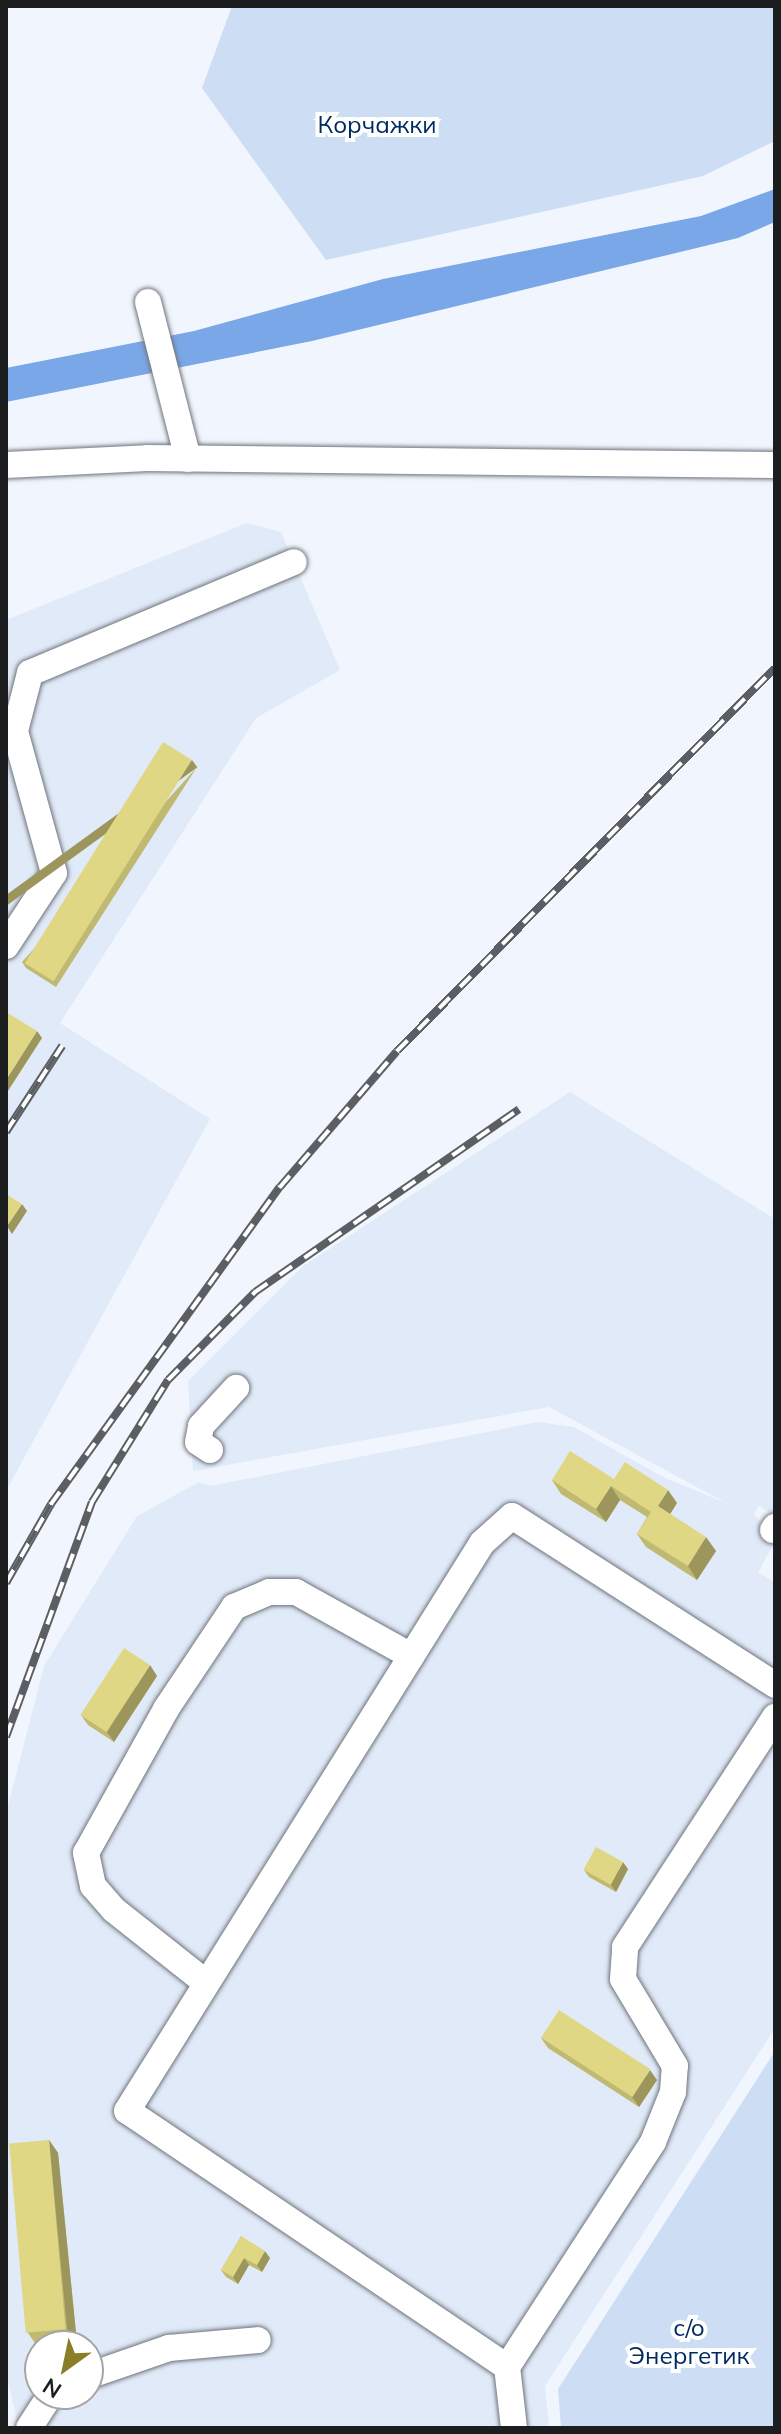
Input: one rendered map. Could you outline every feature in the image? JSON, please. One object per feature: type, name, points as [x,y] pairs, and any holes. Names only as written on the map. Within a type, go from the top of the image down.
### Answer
[{"type":"street","points":[[148,302],[165,387],[188,459]]},
{"type":"street","points":[[6,465],[147,458],[775,465]]},
{"type":"street","points":[[6,946],[54,873],[15,731],[21,687],[30,673],[294,562]]},
{"type":"street","points":[[210,1450],[198,1442],[201,1426],[236,1388]]},
{"type":"street","points":[[507,2367],[127,2111],[482,1543],[512,1516],[775,1685]]},
{"type":"street","points":[[205,1982],[114,1910],[93,1886],[86,1853],[166,1709],[234,1607],[269,1592],[296,1592],[411,1656]]},
{"type":"street","points":[[514,2428],[507,2367],[653,2142],[673,2092],[675,2066],[623,1979],[625,1947],[775,1717]]},
{"type":"street","points":[[104,2370],[169,2348],[258,2340]]},
{"type":"street","points":[[29,2428],[41,2410]]},
{"type":"shaded area","points":[[247,523],[281,532],[340,670],[256,718],[60,1023],[210,1119],[6,1491],[6,620]]},
{"type":"shaded area","points":[[570,1092],[775,1219],[775,1516],[759,1506],[752,1517],[549,1407],[193,1471],[188,1381],[303,1266]]},
{"type":"shaded area","points":[[538,1422],[574,1427],[663,1477],[755,1515],[775,1542],[758,1572],[775,1583],[775,2028],[545,2386],[549,2428],[19,2428],[6,2374],[6,1814],[44,1666],[137,1516],[199,1482],[210,1486]]},
{"type":"green space","name":"Корчажки","points":[[232,6],[775,6],[775,141],[703,176],[326,260],[202,88]]},
{"type":"green space","name":"с/о Энергетик","points":[[775,2051],[775,2428],[561,2428],[558,2389]]},
{"type":"water","points":[[775,189],[775,222],[738,238],[312,341],[6,402],[6,368],[194,331],[383,279],[701,216]]},
{"type":"building","points":[[163,742],[192,760],[54,981],[25,963]]},
{"type":"building","points":[[6,1012],[37,1031],[6,1080]]},
{"type":"building","points":[[6,1194],[22,1204],[7,1226],[6,1226]]},
{"type":"building","points":[[570,1451],[614,1479],[625,1462],[668,1490],[658,1506],[706,1537],[688,1566],[637,1534],[651,1512],[611,1486],[596,1509],[552,1480]]},
{"type":"building","points":[[124,1648],[150,1665],[106,1732],[80,1715]]},
{"type":"building","points":[[596,1847],[623,1862],[611,1885],[583,1870]]},
{"type":"building","points":[[559,2010],[650,2069],[632,2097],[541,2038]]},
{"type":"building","points":[[49,2140],[66,2329],[25,2330],[9,2143]]},
{"type":"building","points":[[241,2236],[265,2251],[257,2265],[244,2258],[233,2277],[221,2270]]},
{"type":"railway","points":[[6,1583],[51,1504],[280,1187],[397,1051],[775,668]]},
{"type":"railway","points":[[6,1132],[62,1046]]},
{"type":"railway","points":[[6,1737],[92,1502],[168,1380],[255,1292],[519,1109]]}]
